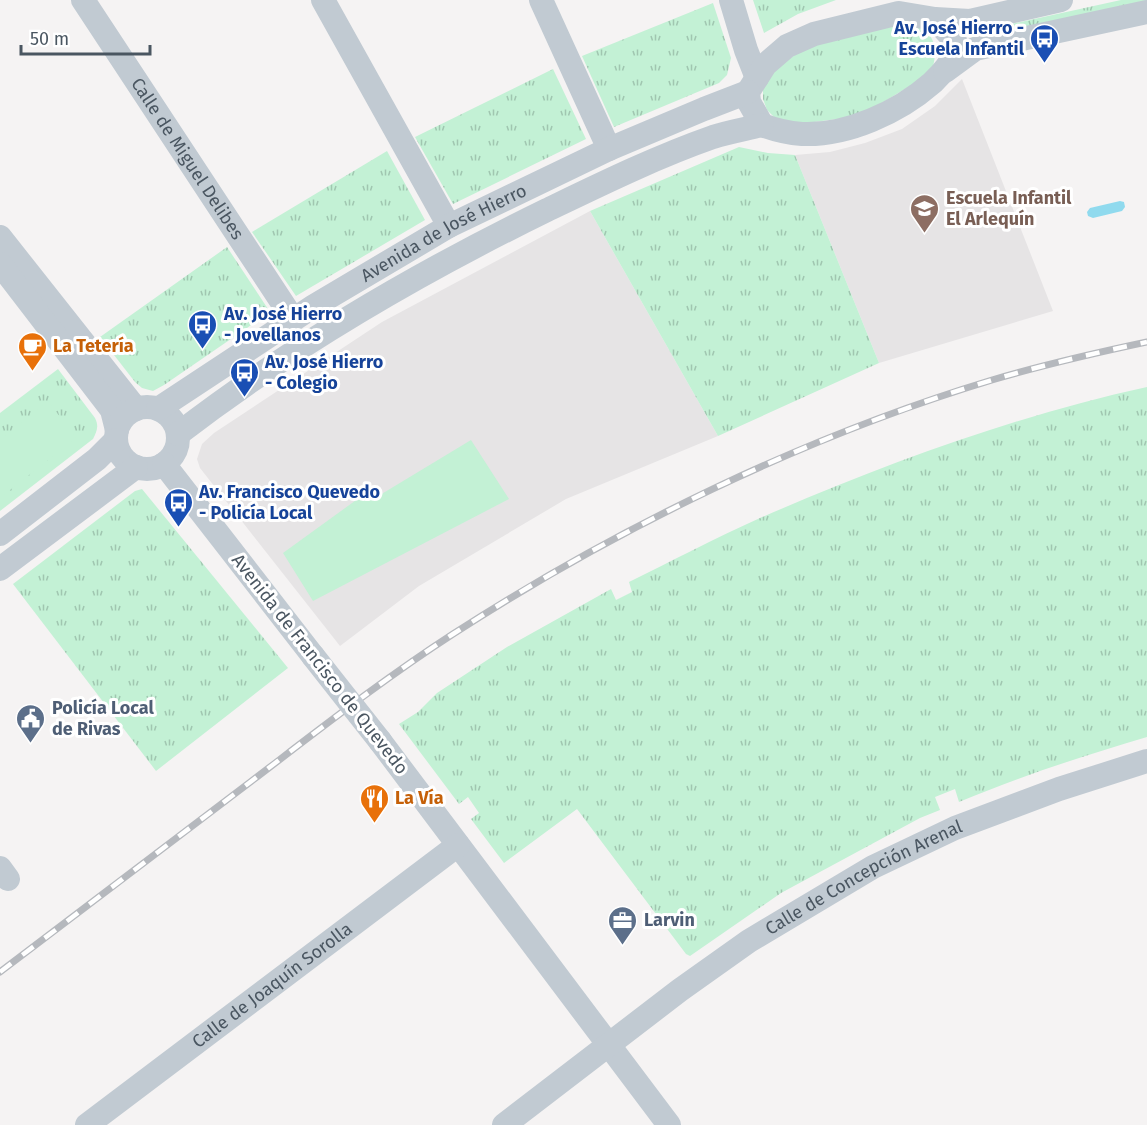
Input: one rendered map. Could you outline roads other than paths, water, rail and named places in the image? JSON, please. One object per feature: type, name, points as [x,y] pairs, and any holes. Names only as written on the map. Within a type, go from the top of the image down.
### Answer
[{"type":"street","name":"Calle de Miguel Delibes","points":[[83,0],[293,319]]},
{"type":"street","points":[[323,0],[449,226]]},
{"type":"street","points":[[542,0],[609,149]]},
{"type":"street","points":[[731,0],[746,50],[753,85]]},
{"type":"street","points":[[1061,0],[970,21],[923,12],[898,14],[814,34],[787,46],[765,65],[753,85],[749,102],[762,125],[778,131],[804,134],[834,131],[886,115],[914,99],[945,71],[975,49],[1147,12]]},
{"type":"street","points":[[923,12],[955,40],[954,55],[945,71]]},
{"type":"street","name":"Avenida de José Hierro","points":[[147,409],[449,226],[609,149],[704,109],[753,85]]},
{"type":"street","name":"Avenida de José Hierro","points":[[178,434],[327,332],[478,244],[622,174],[715,137],[762,125]]},
{"type":"street","points":[[0,237],[147,409],[172,420],[178,434],[174,453],[164,464],[154,468],[136,467],[126,462],[121,456],[112,410],[0,264]]},
{"type":"street","points":[[0,534],[97,459],[116,435],[121,421],[128,414],[147,409]]},
{"type":"street","name":"Avenida de Francisco de Quevedo","points":[[164,464],[380,741],[669,1125]]},
{"type":"street","points":[[0,569],[136,467]]},
{"type":"street","name":"Calle de Concepción Arenal","points":[[504,1125],[680,990],[749,941],[873,867],[955,828],[1059,789],[1147,761]]},
{"type":"street","name":"Calle de Joaquín Sorolla","points":[[87,1125],[458,845]]},
{"type":"water","points":[[1124,202],[1125,207],[1122,211],[1093,218],[1088,216],[1087,212],[1090,208]]},
{"type":"railway","points":[[0,972],[401,670],[453,634],[580,558],[714,489],[782,457],[852,429],[992,380],[1147,342]]},
{"type":"place","name":"Av. José Hierro - Escuela Infantil","points":[[1045,64]]},
{"type":"place","name":"Escuela Infantil El Arlequín","points":[[925,234]]},
{"type":"place","name":"Av. José Hierro - Jovellanos","points":[[203,350]]},
{"type":"place","name":"La Tetería","points":[[32,372]]},
{"type":"place","name":"Av. José Hierro - Colegio","points":[[244,398]]},
{"type":"place","name":"Av. Francisco Quevedo - Policía Local","points":[[178,528]]},
{"type":"place","name":"Policía Local de Rivas","points":[[31,744]]},
{"type":"place","name":"La Vía","points":[[374,824]]},
{"type":"place","name":"Larvin","points":[[623,946]]}]
